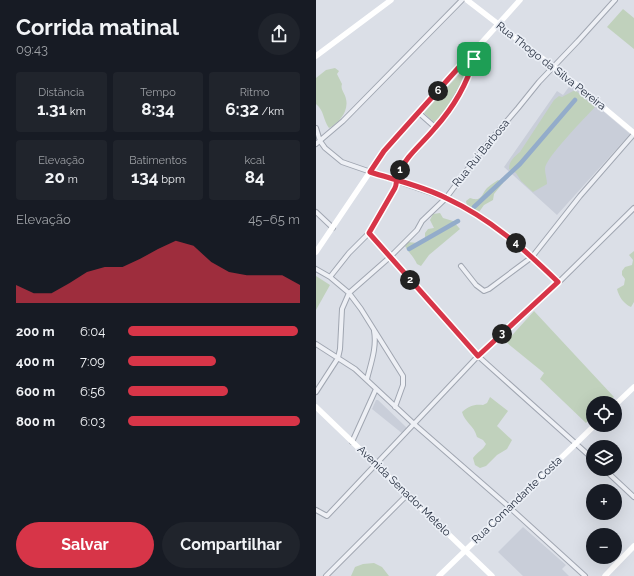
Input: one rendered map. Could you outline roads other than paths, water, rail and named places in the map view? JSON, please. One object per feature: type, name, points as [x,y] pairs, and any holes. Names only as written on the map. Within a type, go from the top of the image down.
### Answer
[{"type":"street","points":[[316,56],[391,0]]},
{"type":"street","points":[[318,142],[343,121],[462,0]]},
{"type":"street","name":"Rua Thogo da Silva Pereira","points":[[467,0],[600,104],[634,133]]},
{"type":"street","points":[[316,252],[384,151],[520,0]]},
{"type":"street","name":"Rua Rui Barbosa","points":[[316,392],[338,358],[340,349],[342,309],[344,301],[349,293],[390,257],[417,230],[422,221],[446,198],[482,150],[539,82],[615,0]]},
{"type":"street","points":[[330,277],[349,253],[369,233],[395,188],[398,173],[403,165],[436,128],[448,112],[461,90],[472,66],[477,47]]},
{"type":"street","points":[[419,113],[436,128]]},
{"type":"street","points":[[316,128],[318,142],[342,162],[446,198],[490,223],[508,236],[532,256],[558,282]]},
{"type":"street","points":[[461,266],[476,285],[484,291],[489,290],[532,256],[580,196],[634,133]]},
{"type":"street","points":[[316,510],[327,516],[478,356],[558,282],[634,208]]},
{"type":"street","points":[[316,212],[333,228]]},
{"type":"street","points":[[369,233],[478,356],[586,453]]},
{"type":"street","points":[[316,269],[330,277],[349,293],[362,309],[404,379],[395,407]]},
{"type":"street","points":[[367,379],[374,349],[375,338],[373,328]]},
{"type":"street","points":[[316,344],[355,369],[367,379],[395,407],[585,576]]},
{"type":"street","points":[[622,399],[634,387]]},
{"type":"street","points":[[352,442],[376,389]]},
{"type":"street","name":"Avenida Senador Metelo","points":[[316,409],[408,494],[492,576]]},
{"type":"street","name":"Rua Comandante Costa","points":[[439,576],[588,432]]},
{"type":"street","points":[[612,476],[634,497]]},
{"type":"street","points":[[326,576],[408,494]]},
{"type":"street","points":[[605,576],[634,546]]},
{"type":"waterway","points":[[474,207],[520,164],[575,100]]},
{"type":"waterway","points":[[409,249],[458,221]]}]
